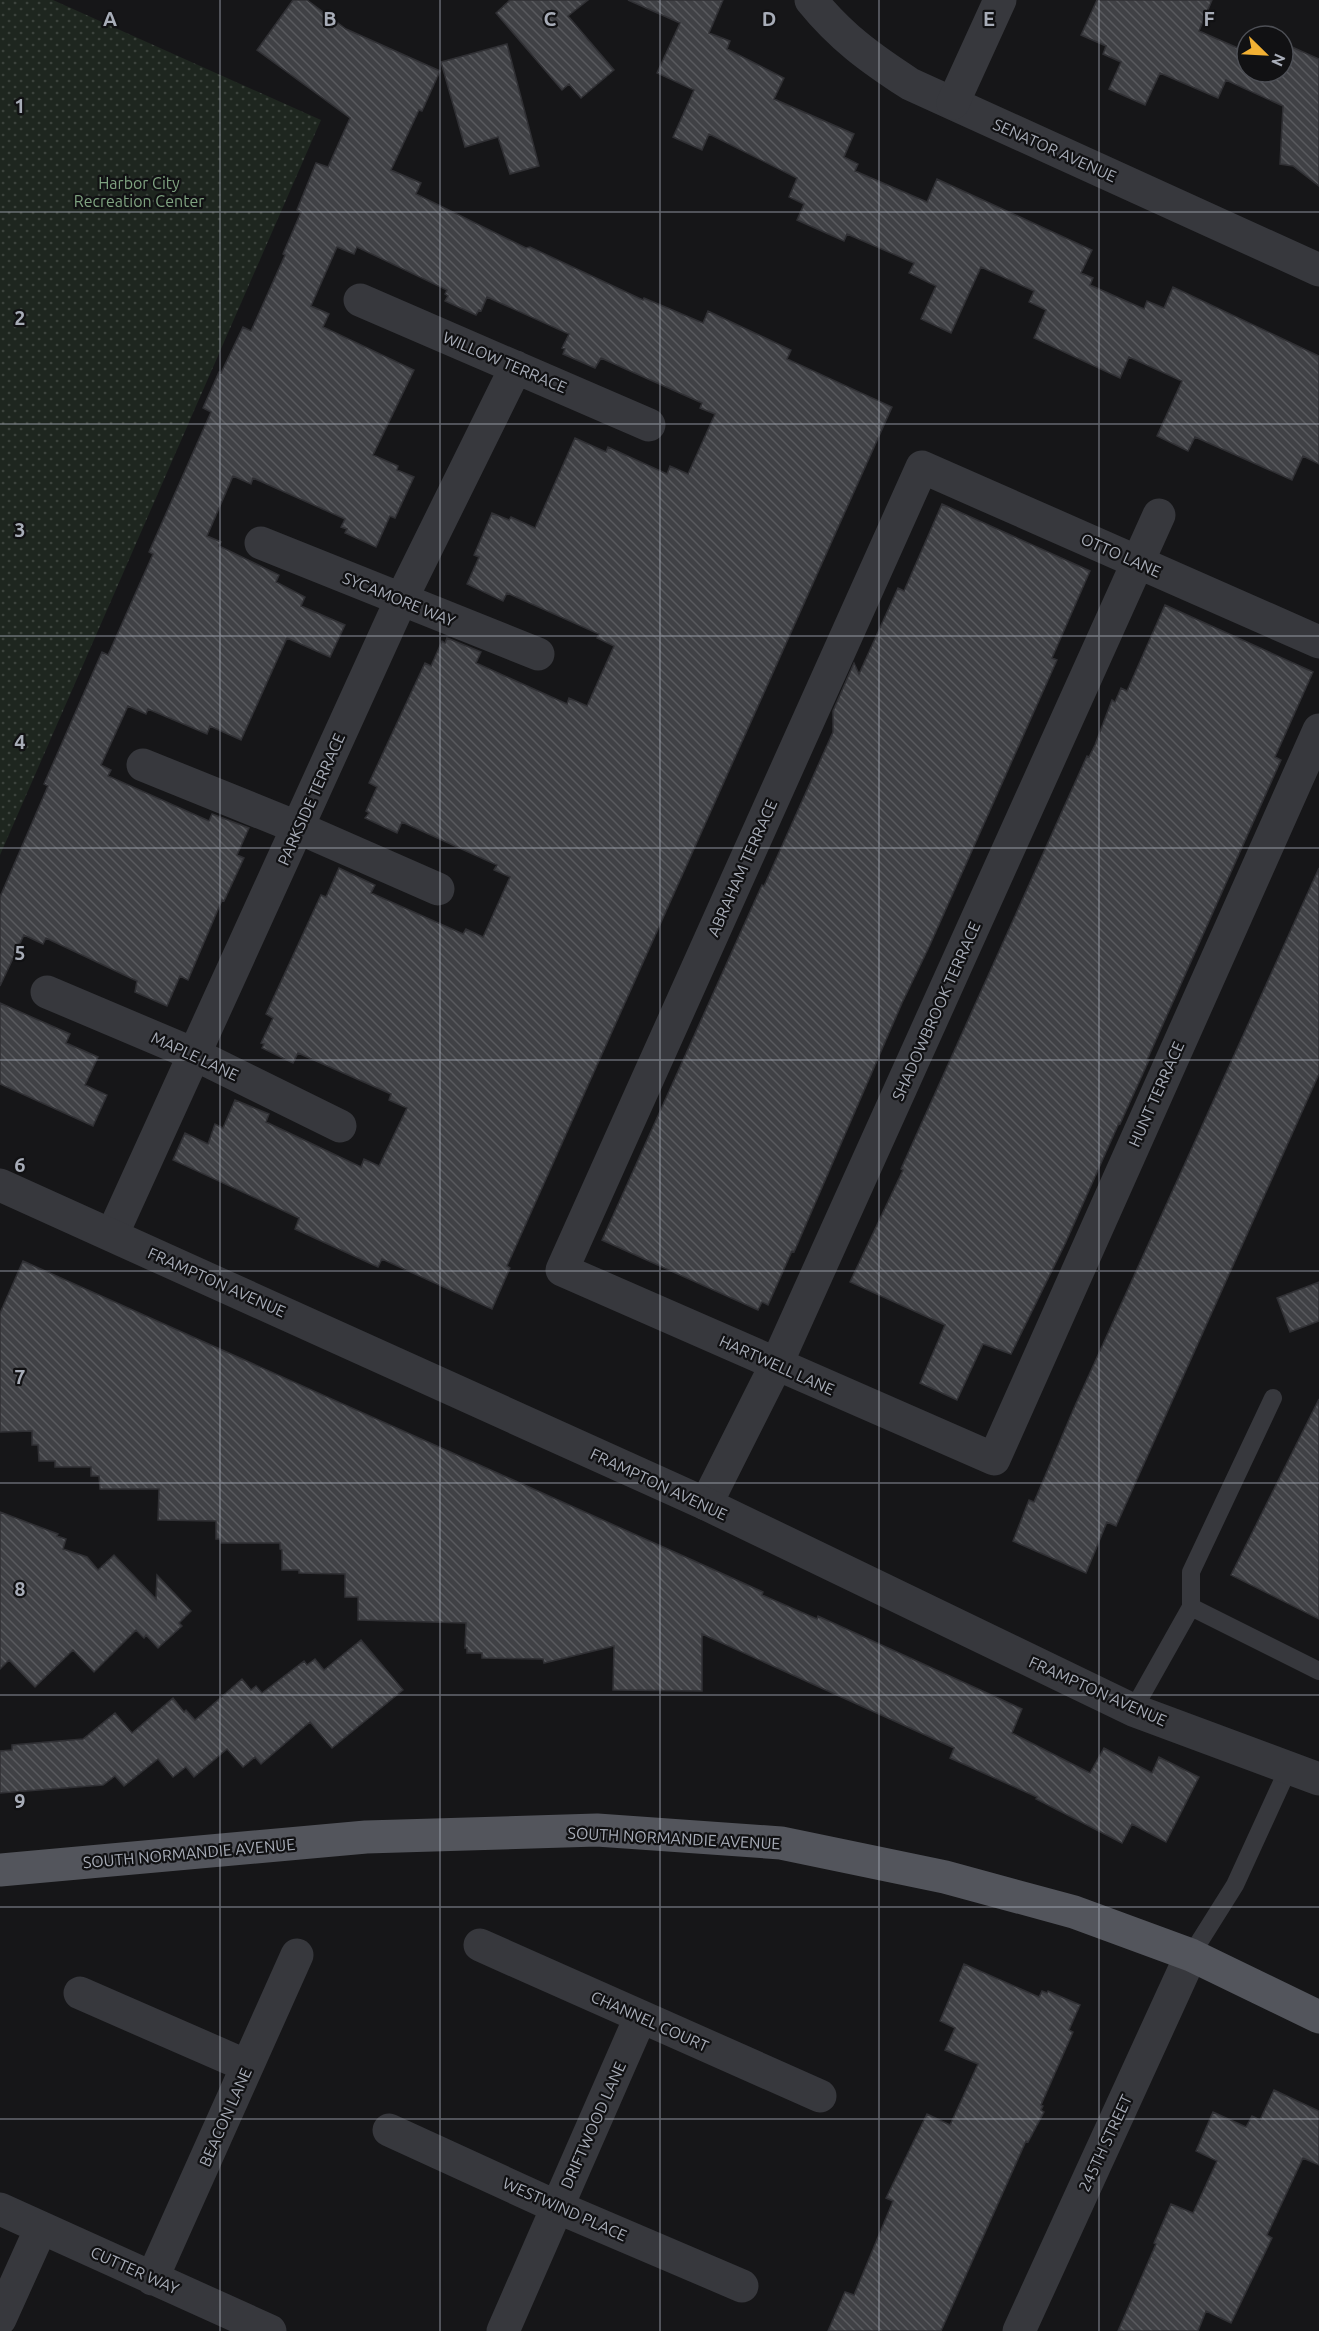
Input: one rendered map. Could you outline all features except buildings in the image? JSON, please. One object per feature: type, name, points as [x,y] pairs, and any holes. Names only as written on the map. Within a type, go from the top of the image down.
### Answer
[{"type":"main road","name":"SOUTH NORMANDIE AVENUE","points":[[0,1870],[366,1837],[597,1830],[781,1843],[945,1877],[1074,1912],[1191,1955],[1319,2017]]},
{"type":"street","name":"SENATOR AVENUE","points":[[811,0],[831,25],[865,55],[910,84],[1319,270]]},
{"type":"street","points":[[953,103],[1000,0]]},
{"type":"street","name":"WILLOW TERRACE","points":[[360,300],[649,425]]},
{"type":"street","name":"PARKSIDE TERRACE","points":[[112,1235],[196,1055],[401,600],[516,367]]},
{"type":"street","name":"OTTO LANE","points":[[922,467],[1319,642]]},
{"type":"street","name":"ABRAHAM TERRACE","points":[[562,1269],[922,467]]},
{"type":"street","name":"SHADOWBROOK TERRACE","points":[[706,1504],[776,1365],[1159,515]]},
{"type":"street","name":"SYCAMORE WAY","points":[[261,543],[538,654]]},
{"type":"street","name":"HUNT TERRACE","points":[[994,1459],[1319,730]]},
{"type":"street","points":[[143,765],[298,828],[438,889]]},
{"type":"street","name":"MAPLE LANE","points":[[47,992],[196,1055],[340,1126]]},
{"type":"street","name":"FRAMPTON AVENUE","points":[[0,1185],[706,1504],[1133,1710],[1319,1779]]},
{"type":"street","name":"HARTWELL LANE","points":[[562,1269],[994,1459]]},
{"type":"street","name":"CHANNEL COURT","points":[[480,1945],[820,2096]]},
{"type":"street","name":"BEACON LANE","points":[[152,2279],[297,1955]]},
{"type":"street","name":"245TH STREET","points":[[1019,2331],[1191,1955]]},
{"type":"street","points":[[80,1993],[247,2066]]},
{"type":"street","name":"DRIFTWOOD LANE","points":[[503,2331],[640,2018]]},
{"type":"street","name":"WESTWIND PLACE","points":[[389,2130],[557,2207],[742,2286]]},
{"type":"street","name":"CUTTER WAY","points":[[0,2209],[152,2279],[225,2322],[270,2331]]},
{"type":"street","points":[[0,2319],[40,2228]]},
{"type":"lane","points":[[1133,1710],[1191,1607],[1191,1572],[1273,1398]]},
{"type":"lane","points":[[1191,1607],[1319,1671]]},
{"type":"lane","points":[[1191,1955],[1235,1885],[1289,1767]]},
{"type":"green space","name":"Harbor City Recreation Center","points":[[0,0],[53,0],[321,120],[0,855]]}]
